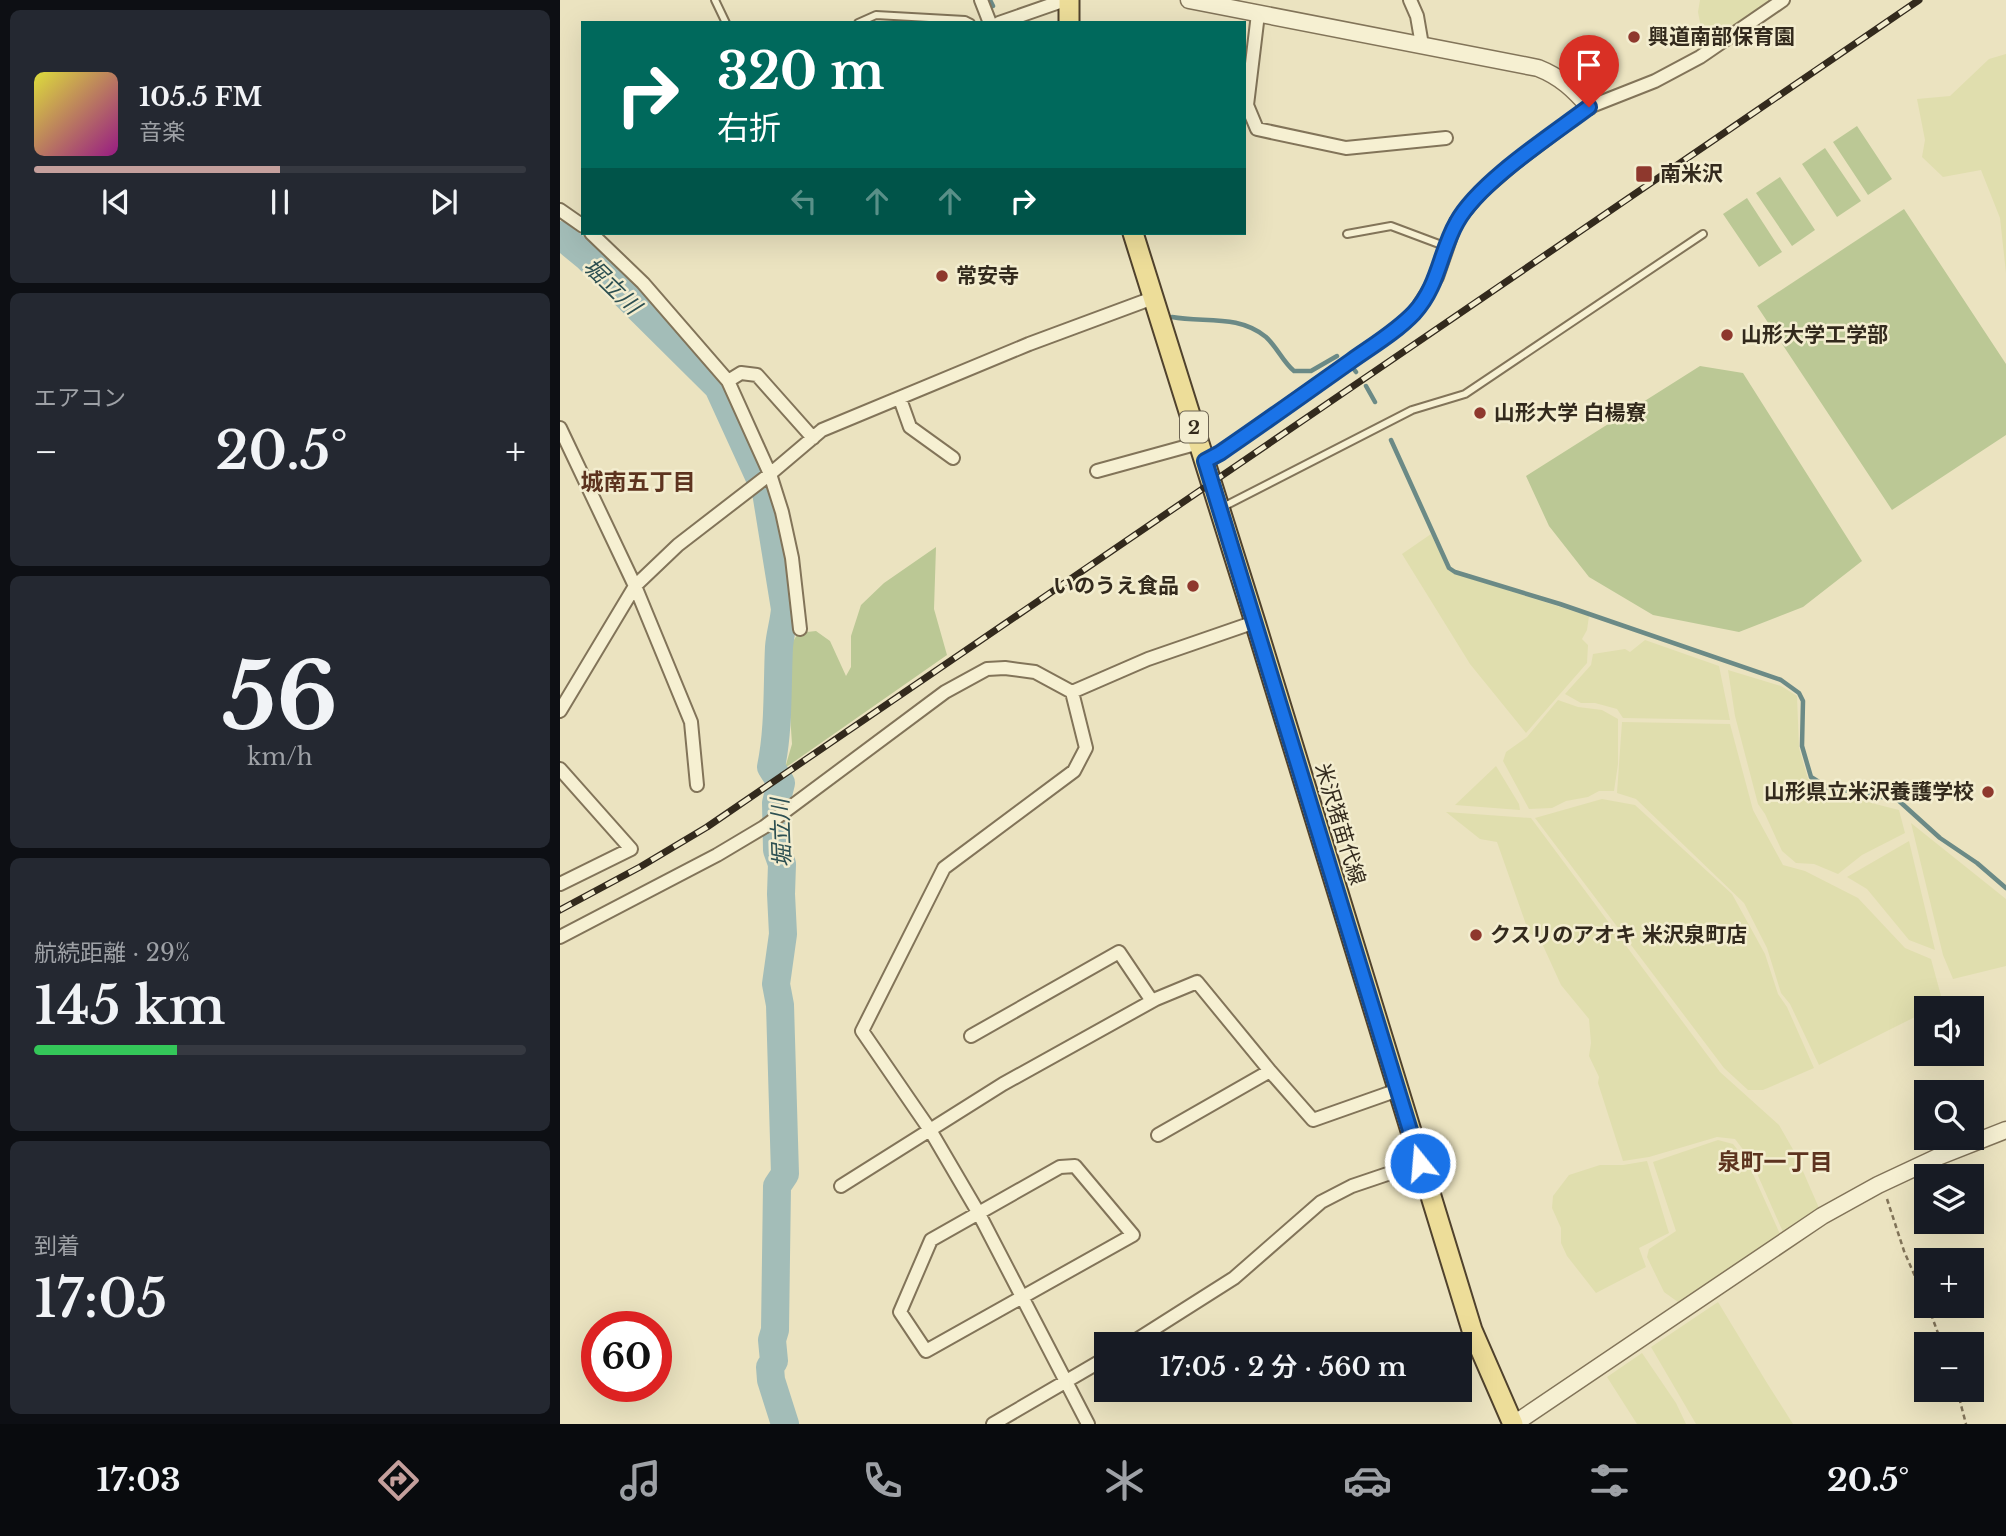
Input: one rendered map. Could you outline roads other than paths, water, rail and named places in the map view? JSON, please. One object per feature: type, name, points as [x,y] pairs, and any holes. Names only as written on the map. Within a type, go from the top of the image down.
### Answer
[{"type":"main road","points":[[1067,0],[1069,21]]},
{"type":"main road","name":"米沢猪苗代線","points":[[1134,235],[1472,1330],[1513,1424]]},
{"type":"street","points":[[981,0],[989,21]]},
{"type":"street","points":[[1005,21],[1067,0]]},
{"type":"street","points":[[1189,0],[1546,71],[1571,86],[1589,107]]},
{"type":"street","points":[[1410,0],[1417,16],[1422,45]]},
{"type":"street","points":[[1097,471],[1202,452],[1220,453],[1396,329],[1415,312],[1437,277],[1456,222],[1480,193],[1516,162],[1589,107],[1655,81],[1700,57],[1783,0]]},
{"type":"street","points":[[1258,14],[1247,105],[1257,129],[1346,148],[1447,138]]},
{"type":"street","points":[[560,210],[581,225]]},
{"type":"street","points":[[594,235],[643,283],[728,381],[782,512],[792,558],[800,629]]},
{"type":"street","points":[[560,711],[635,586],[678,545],[813,438],[831,426],[1029,344],[1153,298]]},
{"type":"street","points":[[728,381],[741,373],[757,375],[813,438]]},
{"type":"street","points":[[900,399],[910,427],[953,458]]},
{"type":"street","points":[[560,428],[635,586],[691,722],[697,785]]},
{"type":"street","points":[[1072,692],[1148,659],[1255,622]]},
{"type":"street","points":[[560,937],[717,855],[764,827],[936,698],[987,670],[1005,668],[1035,671],[1072,692],[1086,748],[1074,771],[944,868],[862,1031],[930,1130],[978,1212],[1088,1424]]},
{"type":"street","points":[[560,769],[631,849],[560,884]]},
{"type":"street","points":[[971,1036],[1119,952],[1152,1001]]},
{"type":"street","points":[[841,1186],[1003,1084],[1152,1001],[1197,982],[1313,1121],[1398,1090]]},
{"type":"street","points":[[1158,1135],[1270,1072]]},
{"type":"street","points":[[1513,1424],[1822,1216],[1878,1185],[1940,1156],[2006,1130]]},
{"type":"street","points":[[1149,1332],[1234,1278],[1321,1202],[1352,1186],[1420,1163]]},
{"type":"street","points":[[1075,1166],[1133,1235],[926,1351],[900,1312],[931,1240],[978,1212],[1060,1167],[1075,1166]]},
{"type":"street","points":[[993,1424],[1094,1365]]},
{"type":"lane","points":[[715,0],[725,21]]},
{"type":"lane","points":[[862,21],[876,15],[967,21]]},
{"type":"lane","points":[[1347,234],[1391,226],[1447,247]]},
{"type":"lane","points":[[1220,509],[1412,410],[1465,394],[1703,234]]},
{"type":"waterway","points":[[990,0],[993,6]]},
{"type":"waterway","name":"堀立川","points":[[560,235],[588,258],[718,387],[766,492],[785,609],[779,647],[777,723],[771,767],[781,783],[776,803],[777,850],[782,864],[783,934],[776,984],[780,1005],[785,1174],[777,1186],[775,1330],[772,1340],[774,1361],[770,1367],[771,1380],[785,1424]]},
{"type":"waterway","points":[[1172,317],[1244,325],[1266,337],[1294,371],[1311,371],[1337,356]]},
{"type":"waterway","points":[[1353,368],[1356,372]]},
{"type":"waterway","points":[[1366,386],[1375,402]]},
{"type":"waterway","points":[[1391,440],[1449,568],[1781,680],[1799,693],[1803,701],[1802,746],[1811,777],[1827,787],[1898,800],[1940,838],[1977,863],[2006,888]]},
{"type":"railway","points":[[560,910],[707,827],[1919,0]]},
{"type":"place","name":"興道南部保育園","points":[[1634,37]]},
{"type":"place","name":"南米沢","points":[[1644,174]]},
{"type":"place","name":"常安寺","points":[[942,276]]},
{"type":"place","name":"山形大学工学部","points":[[1727,335]]},
{"type":"place","name":"山形大学 白楊寮","points":[[1480,413]]},
{"type":"place","name":"いのうえ食品","points":[[1193,586]]},
{"type":"place","name":"山形県立米沢養護学校","points":[[1988,792]]},
{"type":"place","name":"クスリのアオキ 米沢泉町店","points":[[1476,935]]},
{"type":"district","name":"城南五丁目","points":[[638,482]]},
{"type":"district","name":"泉町一丁目","points":[[1775,1162]]}]
